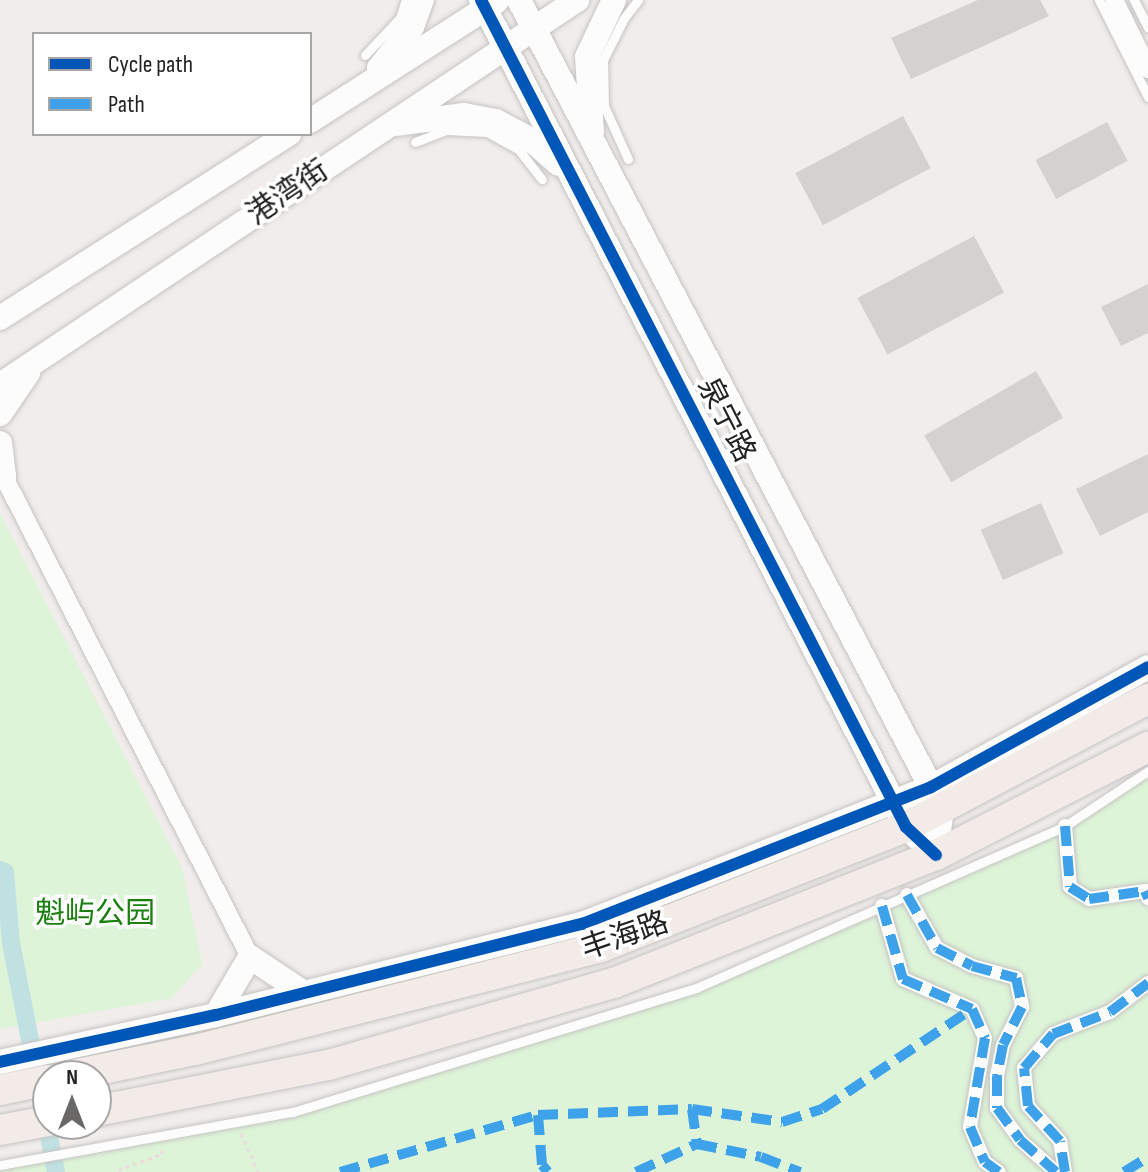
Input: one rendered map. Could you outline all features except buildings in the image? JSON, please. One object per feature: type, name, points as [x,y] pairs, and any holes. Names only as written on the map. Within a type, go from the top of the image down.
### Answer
[{"type":"main road","name":"丰海路","points":[[112,1067],[195,1050],[601,947],[936,798],[1148,699]]},
{"type":"main road","name":"丰海路","points":[[112,1108],[329,1065],[614,983],[936,855],[1148,747]]},
{"type":"main road","points":[[0,1090],[32,1083]]},
{"type":"main road","points":[[0,1130],[32,1124]]},
{"type":"street","points":[[367,84],[412,27],[422,0]]},
{"type":"street","name":"泉宁路","points":[[519,0],[936,798]]},
{"type":"street","name":"港湾街","points":[[0,385],[33,366],[577,0]]},
{"type":"street","points":[[593,142],[587,57],[614,0]]},
{"type":"street","points":[[1114,0],[1148,69]]},
{"type":"street","name":"港湾街","points":[[312,120],[489,3]]},
{"type":"street","name":"泉宁路","points":[[489,3],[505,46],[900,814],[936,855]]},
{"type":"street","points":[[389,124],[464,115],[496,121],[530,139],[571,175]]},
{"type":"street","name":"港湾街","points":[[0,318],[286,136]]},
{"type":"street","points":[[0,414],[33,366]]},
{"type":"street","points":[[0,443],[2,476],[250,957],[301,991]]},
{"type":"street","points":[[936,855],[936,798],[1148,667]]},
{"type":"street","points":[[0,1062],[216,1015],[301,991],[582,924],[900,814]]},
{"type":"street","points":[[1065,826],[1070,887],[1089,899],[1145,891],[1148,898]]},
{"type":"street","points":[[907,895],[937,948],[972,966],[1016,978],[1022,1007],[1003,1045],[997,1076],[997,1108],[1020,1140],[1056,1172]]},
{"type":"street","points":[[882,906],[903,979],[972,1009],[985,1038],[970,1127],[985,1162],[999,1172]]},
{"type":"street","points":[[216,1015],[250,957]]},
{"type":"street","points":[[1065,1172],[1060,1141],[1028,1106],[1024,1068],[1053,1034],[1110,1012],[1148,983]]},
{"type":"lane","points":[[365,55],[400,18],[406,0]]},
{"type":"lane","points":[[628,159],[604,106],[603,60],[624,18],[638,0]]},
{"type":"lane","points":[[1099,0],[1148,97]]},
{"type":"lane","points":[[1134,0],[1148,28]]},
{"type":"lane","points":[[415,142],[447,130],[487,132],[519,150],[542,179]]},
{"type":"lane","points":[[0,1165],[293,1112],[696,988],[1065,826],[1148,771]]},
{"type":"path","points":[[237,1122],[258,1172]]},
{"type":"path","points":[[118,1170],[162,1154],[160,1137]]},
{"type":"green space","name":"魁屿公园","points":[[0,513],[182,868],[202,964],[172,998],[0,1029]]},
{"type":"green space","points":[[1148,771],[1148,1172],[0,1172],[0,1165],[293,1112],[696,988],[1065,826]]},
{"type":"waterway","points":[[0,870],[5,872],[11,943],[56,1172]]},
{"type":"marked path","points":[[1065,826],[1070,887],[1089,899],[1145,891],[1148,898]]},
{"type":"marked path","points":[[907,895],[937,948],[972,966],[1016,978],[1022,1007],[1003,1045],[997,1076],[997,1108],[1020,1140],[1056,1172]]},
{"type":"marked path","points":[[882,906],[903,979],[972,1009],[985,1038],[970,1127],[985,1162],[999,1172]]},
{"type":"marked path","points":[[1065,1172],[1060,1141],[1028,1106],[1024,1068],[1053,1034],[1110,1012],[1148,983]]},
{"type":"marked path","points":[[340,1172],[538,1115],[692,1109],[782,1122],[822,1109],[972,1009]]},
{"type":"marked path","points":[[692,1109],[697,1144]]},
{"type":"marked path","points":[[538,1115],[542,1165],[548,1172]]},
{"type":"marked path","points":[[636,1172],[697,1144],[761,1157],[800,1172]]},
{"type":"marked path","points":[[1124,1172],[1148,1157]]},
{"type":"cycle path","points":[[481,0],[906,827],[936,855]]},
{"type":"cycle path","points":[[0,1062],[216,1015],[582,924],[931,787],[1148,667]]}]
